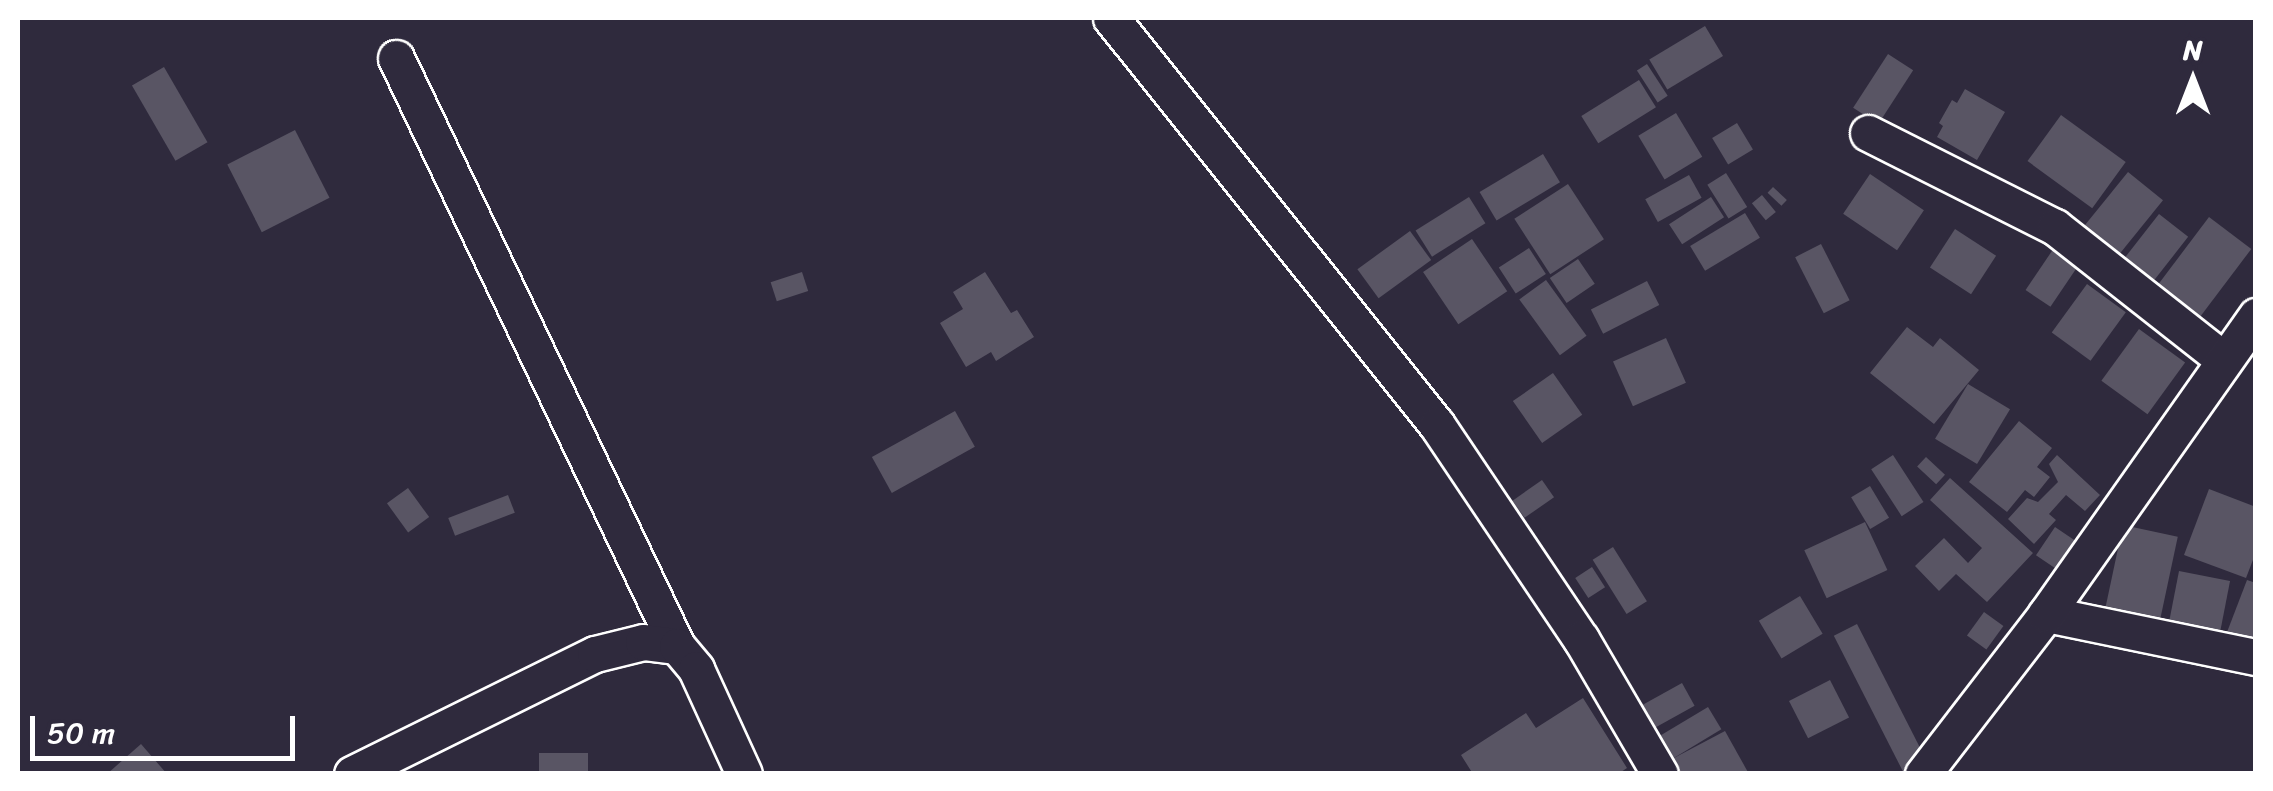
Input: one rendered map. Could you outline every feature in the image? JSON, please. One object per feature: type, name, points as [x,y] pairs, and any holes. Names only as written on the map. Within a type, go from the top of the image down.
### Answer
[{"type":"street","points":[[1111,18],[1437,426],[1581,640],[1660,774]]},
{"type":"street","points":[[396,58],[677,646],[696,669],[744,774]]},
{"type":"street","points":[[1868,133],[2055,227],[2224,360]]},
{"type":"street","points":[[1923,774],[2046,614],[2256,316]]},
{"type":"street","points":[[2046,614],[2256,657]]},
{"type":"street","points":[[352,774],[596,654],[643,642],[677,646]]},
{"type":"building","points":[[1705,26],[1723,56],[1667,89],[1649,59]]},
{"type":"building","points":[[1888,54],[1913,70],[1878,124],[1853,108]]},
{"type":"building","points":[[1647,64],[1668,96],[1658,102],[1637,71]]},
{"type":"building","points":[[164,67],[208,142],[175,161],[132,86]]},
{"type":"building","points":[[1639,80],[1656,107],[1598,143],[1581,116]]},
{"type":"building","points":[[1965,89],[2005,112],[1977,160],[1937,137],[1943,126],[1939,123],[1952,100],[1957,103]]},
{"type":"building","points":[[1676,113],[1702,157],[1665,179],[1638,136]]},
{"type":"building","points":[[2061,115],[2126,162],[2092,208],[2027,161]]},
{"type":"building","points":[[1737,123],[1753,150],[1728,165],[1712,138]]},
{"type":"building","points":[[295,130],[330,198],[262,232],[227,165]]},
{"type":"building","points":[[1543,154],[1560,182],[1497,220],[1480,192]]},
{"type":"building","points":[[2128,172],[2163,200],[2115,259],[2080,231]]},
{"type":"building","points":[[1726,173],[1747,207],[1729,219],[1707,185]]},
{"type":"building","points":[[1870,174],[1924,210],[1897,250],[1843,214]]},
{"type":"building","points":[[1689,175],[1702,198],[1658,222],[1645,199]]},
{"type":"building","points":[[1568,184],[1604,239],[1550,274],[1514,219]]},
{"type":"building","points":[[1773,187],[1787,200],[1781,206],[1768,193]]},
{"type":"building","points":[[1762,195],[1776,212],[1766,220],[1752,203]]},
{"type":"building","points":[[1469,197],[1485,223],[1432,257],[1416,230]]},
{"type":"building","points":[[1711,197],[1724,217],[1682,244],[1669,224]]},
{"type":"building","points":[[1745,213],[1760,238],[1705,271],[1690,246]]},
{"type":"building","points":[[2159,214],[2188,237],[2154,280],[2125,257]]},
{"type":"building","points":[[2209,217],[2251,249],[2194,326],[2151,294]]},
{"type":"building","points":[[1955,229],[1996,256],[1971,294],[1930,268]]},
{"type":"building","points":[[1410,231],[1431,260],[1379,298],[1357,269]]},
{"type":"building","points":[[1472,239],[1507,291],[1458,324],[1423,272]]},
{"type":"building","points":[[2058,242],[2083,259],[2050,307],[2026,290]]},
{"type":"building","points":[[1821,244],[1850,300],[1824,313],[1795,257]]},
{"type":"building","points":[[1529,248],[1546,274],[1516,294],[1499,268]]},
{"type":"building","points":[[1578,259],[1595,284],[1567,303],[1550,278]]},
{"type":"building","points":[[802,272],[808,291],[777,301],[771,282]]},
{"type":"building","points":[[985,272],[1011,313],[1017,310],[1034,337],[996,361],[991,352],[966,367],[940,323],[963,309],[953,292]]},
{"type":"building","points":[[1546,280],[1587,336],[1560,355],[1519,299]]},
{"type":"building","points":[[1647,281],[1659,305],[1603,334],[1591,310]]},
{"type":"building","points":[[2087,284],[2126,312],[2091,361],[2052,333]]},
{"type":"building","points":[[1907,327],[1933,347],[1940,338],[1979,370],[1934,424],[1870,373]]},
{"type":"building","points":[[2139,329],[2185,363],[2147,414],[2101,381]]},
{"type":"building","points":[[1666,338],[1686,383],[1633,406],[1613,362]]},
{"type":"building","points":[[1553,373],[1582,415],[1542,443],[1513,401]]},
{"type":"building","points":[[1968,384],[2010,409],[1977,464],[1935,439]]},
{"type":"building","points":[[955,411],[975,447],[892,493],[872,457]]},
{"type":"building","points":[[2019,421],[2052,448],[2037,467],[2050,477],[2034,497],[2025,490],[2007,512],[1969,482]]},
{"type":"building","points":[[1893,455],[1923,502],[1902,516],[1871,469]]},
{"type":"building","points":[[2057,455],[2100,495],[2085,511],[2066,495],[2049,514],[2056,520],[2034,544],[2008,519],[2027,498],[2038,502],[2058,482],[2049,464]]},
{"type":"building","points":[[1926,457],[1945,475],[1936,484],[1917,467]]},
{"type":"building","points":[[1950,478],[2033,553],[1987,602],[1956,574],[1939,591],[1915,566],[1944,538],[1968,563],[1982,548],[1930,500]]},
{"type":"building","points":[[1542,480],[1554,497],[1525,518],[1513,501]]},
{"type":"building","points":[[1870,486],[1889,518],[1870,529],[1851,497]]},
{"type":"building","points":[[408,488],[429,517],[408,532],[387,503]]},
{"type":"building","points":[[2209,489],[2256,507],[2256,552],[2246,578],[2184,555]]},
{"type":"building","points":[[508,495],[515,513],[455,536],[448,518]]},
{"type":"building","points":[[1865,522],[1887,570],[1827,598],[1804,550]]},
{"type":"building","points":[[2123,525],[2178,537],[2160,619],[2106,607]]},
{"type":"building","points":[[2055,527],[2076,541],[2057,569],[2036,555]]},
{"type":"building","points":[[1613,547],[1647,601],[1627,614],[1593,560]]},
{"type":"building","points":[[1592,567],[1605,587],[1588,598],[1575,578]]},
{"type":"building","points":[[2179,571],[2230,581],[2218,643],[2167,633]]},
{"type":"building","points":[[2247,580],[2256,583],[2256,646],[2224,640]]},
{"type":"building","points":[[1800,596],[1823,634],[1782,658],[1759,621]]},
{"type":"building","points":[[1984,612],[2003,626],[1986,650],[1967,635]]},
{"type":"building","points":[[1857,624],[1927,761],[1904,773],[1834,636]]},
{"type":"building","points":[[1830,680],[1849,717],[1808,738],[1789,701]]},
{"type":"building","points":[[1682,683],[1695,706],[1651,730],[1638,707]]},
{"type":"building","points":[[1583,698],[1627,768],[1618,774],[1473,774],[1461,755],[1526,713],[1536,728]]},
{"type":"building","points":[[1708,707],[1721,729],[1673,758],[1660,736]]},
{"type":"building","points":[[1725,731],[1749,774],[1679,774],[1672,759]]},
{"type":"building","points":[[141,744],[167,774],[107,774]]},
{"type":"building","points":[[539,753],[588,753],[588,774],[539,774]]}]
